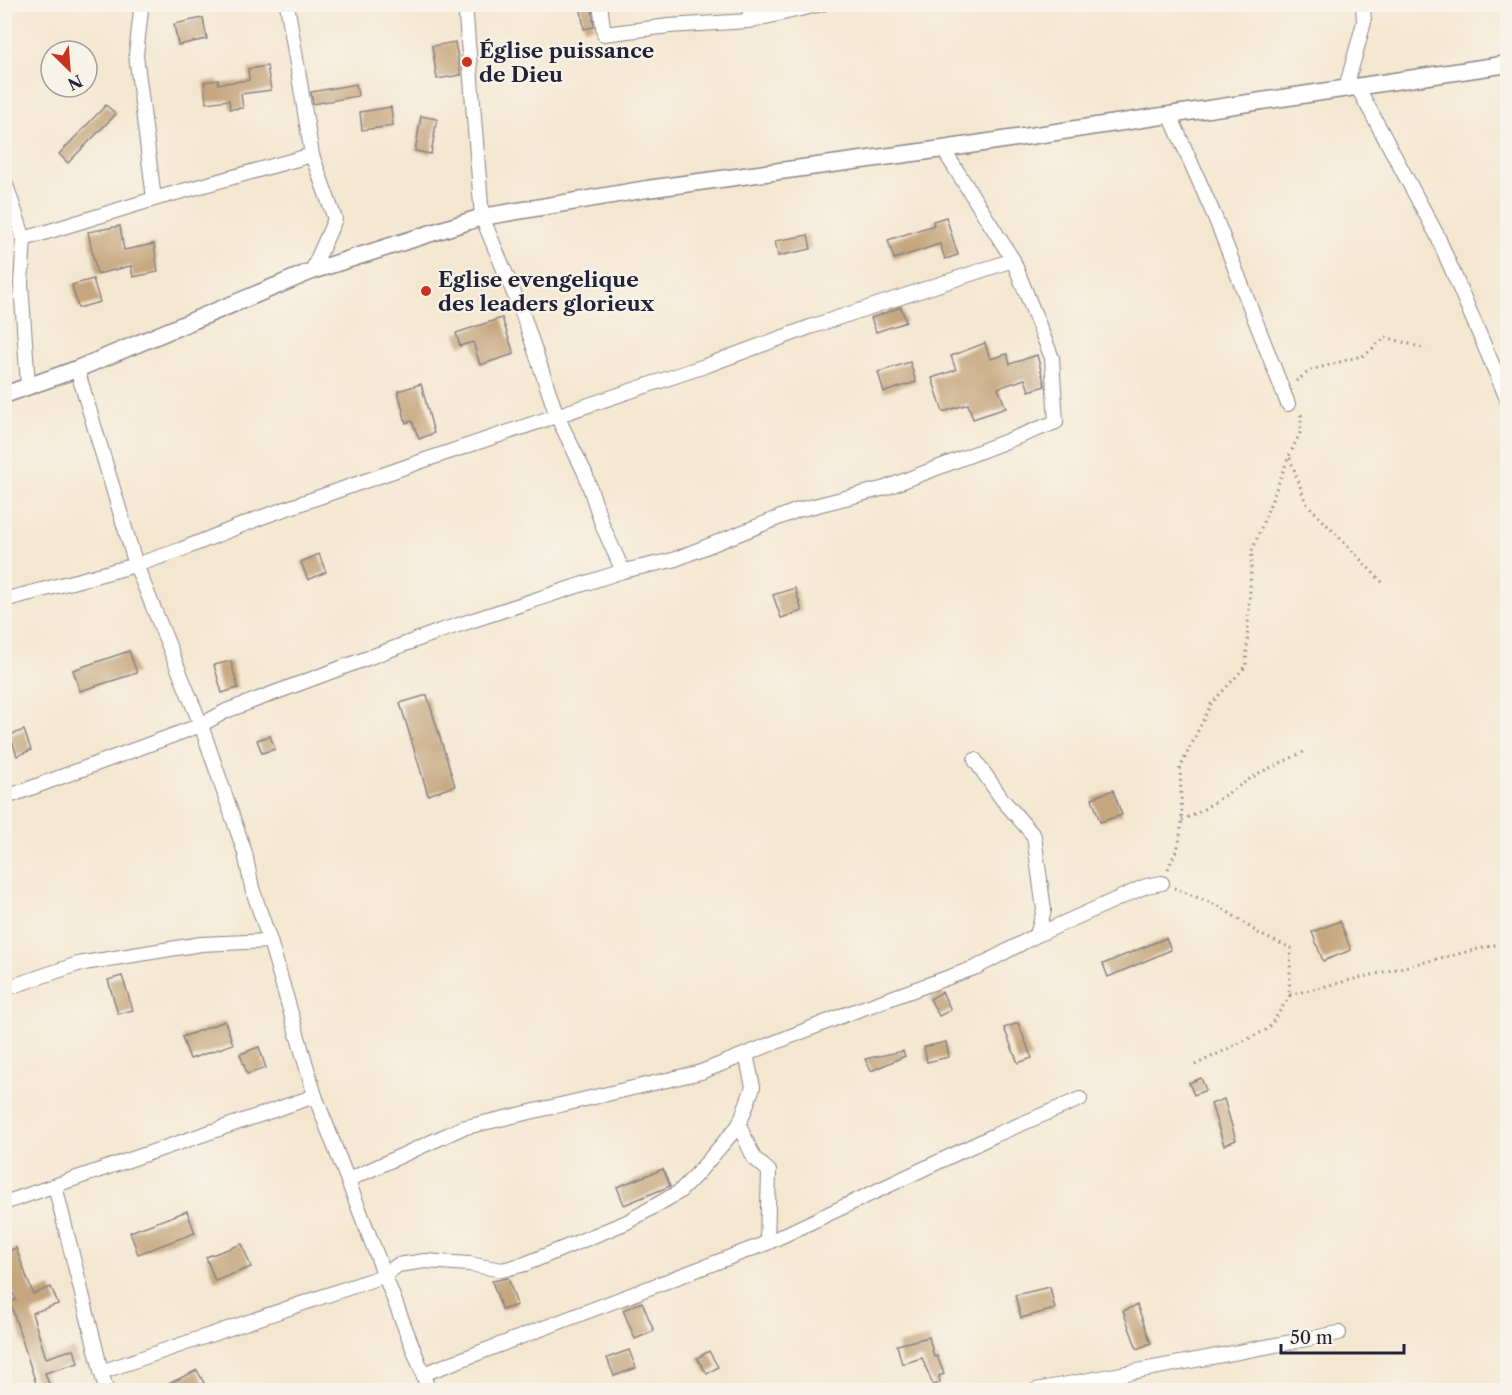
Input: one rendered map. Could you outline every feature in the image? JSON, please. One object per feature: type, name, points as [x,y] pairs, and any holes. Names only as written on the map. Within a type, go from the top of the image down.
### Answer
[{"type":"street","points":[[140,4],[136,55],[154,199]]},
{"type":"street","points":[[287,4],[312,155],[335,219],[312,271]]},
{"type":"street","points":[[465,4],[482,217],[523,315],[557,416],[585,473],[603,527],[622,571]]},
{"type":"street","points":[[600,4],[604,34],[669,26],[748,21],[822,4]]},
{"type":"street","points":[[748,21],[752,4]]},
{"type":"street","points":[[1363,4],[1364,22],[1351,87],[1437,235],[1508,401]]},
{"type":"street","points":[[4,395],[77,369],[312,271],[482,217],[646,189],[943,149],[1508,64]]},
{"type":"street","points":[[1170,115],[1217,222],[1288,404]]},
{"type":"street","points":[[4,798],[201,725],[226,711],[440,631],[622,571],[673,560],[798,510],[885,488],[1056,422],[1052,358],[1012,260],[943,149]]},
{"type":"street","points":[[24,239],[154,199],[312,155]]},
{"type":"street","points":[[4,179],[8,205],[24,239],[21,283],[28,386]]},
{"type":"street","points":[[4,600],[136,565],[262,517],[705,366],[810,327],[1012,260]]},
{"type":"street","points":[[77,369],[136,565],[201,725],[245,853],[252,888],[270,941],[315,1096],[428,1390]]},
{"type":"street","points":[[975,760],[1002,799],[1034,836],[1044,910],[1037,935]]},
{"type":"street","points":[[348,1180],[462,1128],[701,1072],[844,1015],[977,967],[1037,935],[1146,886],[1162,883]]},
{"type":"street","points":[[4,989],[78,964],[201,944],[270,941]]},
{"type":"street","points":[[101,1372],[383,1276],[398,1265],[425,1261],[470,1264],[502,1270],[525,1264],[627,1222],[679,1191],[740,1125],[753,1087],[746,1054]]},
{"type":"street","points":[[4,1203],[315,1096]]},
{"type":"street","points":[[423,1374],[767,1243],[995,1135],[1080,1099]]},
{"type":"street","points":[[740,1125],[754,1158],[770,1171],[767,1243]]},
{"type":"street","points":[[55,1186],[106,1390]]},
{"type":"street","points":[[1036,1390],[1339,1333]]},
{"type":"path","points":[[1291,994],[1289,994],[1291,948],[1261,934],[1221,907],[1162,883],[1179,844],[1182,820],[1180,768],[1211,704],[1246,666],[1252,551],[1301,431],[1301,415],[1288,404],[1289,386],[1311,370],[1365,355],[1386,338],[1426,349]]},
{"type":"path","points":[[1289,456],[1306,503],[1383,583]]},
{"type":"path","points":[[1182,820],[1199,812],[1259,773],[1306,751]]},
{"type":"path","points":[[1195,1065],[1268,1029],[1291,994],[1499,944],[1508,944]]},
{"type":"building","points":[[580,4],[591,4],[594,27],[584,29]]},
{"type":"building","points":[[203,18],[207,39],[178,45],[174,24]]},
{"type":"building","points":[[455,42],[461,75],[437,79],[432,46]]},
{"type":"building","points":[[267,66],[271,90],[241,94],[243,108],[230,109],[229,100],[206,103],[204,82],[218,80],[218,84],[249,80],[248,69]]},
{"type":"building","points":[[356,84],[358,96],[313,104],[311,92]]},
{"type":"building","points":[[106,105],[116,114],[68,163],[59,154]]},
{"type":"building","points":[[391,107],[393,126],[362,130],[360,112]]},
{"type":"building","points":[[421,116],[437,119],[431,154],[415,151]]},
{"type":"building","points":[[946,217],[958,255],[945,259],[940,244],[894,259],[888,240],[934,225],[933,221]]},
{"type":"building","points":[[120,226],[124,250],[154,244],[158,272],[133,277],[131,266],[97,274],[88,232]]},
{"type":"building","points":[[808,235],[811,249],[778,256],[775,241]]},
{"type":"building","points":[[93,279],[100,302],[78,308],[72,285]]},
{"type":"building","points":[[901,307],[906,322],[876,332],[871,318]]},
{"type":"building","points":[[502,318],[514,354],[480,365],[473,342],[460,346],[456,333]]},
{"type":"building","points":[[985,343],[990,359],[1007,354],[1010,364],[1037,355],[1045,386],[1029,391],[1025,379],[998,388],[1006,408],[973,419],[968,404],[943,412],[932,378],[956,370],[951,356]]},
{"type":"building","points":[[910,362],[916,382],[884,392],[878,372]]},
{"type":"building","points":[[421,384],[434,433],[419,439],[412,421],[406,423],[398,391]]},
{"type":"building","points":[[319,554],[326,572],[308,580],[301,562]]},
{"type":"building","points":[[795,588],[802,611],[781,618],[773,595]]},
{"type":"building","points":[[129,651],[137,673],[80,691],[73,670]]},
{"type":"building","points":[[231,661],[238,688],[222,693],[214,665]]},
{"type":"building","points":[[427,695],[455,786],[428,795],[400,703]]},
{"type":"building","points":[[24,730],[31,750],[17,756],[10,735]]},
{"type":"building","points":[[270,736],[275,749],[262,753],[257,740]]},
{"type":"building","points":[[1113,790],[1122,815],[1100,822],[1092,798]]},
{"type":"building","points":[[1340,921],[1351,950],[1323,961],[1312,932]]},
{"type":"building","points":[[1166,938],[1171,950],[1108,977],[1103,964]]},
{"type":"building","points":[[122,976],[133,1010],[118,1014],[108,980]]},
{"type":"building","points":[[942,992],[951,1010],[939,1016],[930,999]]},
{"type":"building","points":[[225,1021],[233,1044],[190,1059],[182,1037]]},
{"type":"building","points":[[1018,1023],[1032,1058],[1018,1063],[1004,1028]]},
{"type":"building","points":[[946,1042],[949,1057],[927,1062],[924,1047]]},
{"type":"building","points":[[259,1047],[266,1068],[247,1074],[240,1054]]},
{"type":"building","points":[[903,1051],[905,1056],[871,1071],[865,1059]]},
{"type":"building","points":[[1201,1078],[1206,1090],[1194,1095],[1189,1083]]},
{"type":"building","points":[[1224,1099],[1236,1140],[1224,1145],[1211,1104]]},
{"type":"building","points":[[663,1169],[670,1186],[624,1205],[617,1187]]},
{"type":"building","points":[[187,1211],[195,1233],[138,1254],[130,1232]]},
{"type":"building","points":[[242,1244],[251,1267],[215,1281],[206,1257]]},
{"type":"building","points":[[16,1248],[33,1294],[51,1287],[58,1304],[32,1313],[46,1358],[74,1349],[78,1363],[45,1373],[51,1390],[38,1390],[10,1302],[16,1300],[4,1271],[4,1253]]},
{"type":"building","points":[[508,1278],[517,1305],[502,1310],[492,1281]]},
{"type":"building","points":[[1050,1287],[1055,1309],[1021,1318],[1015,1295]]},
{"type":"building","points":[[642,1302],[654,1331],[635,1339],[623,1310]]},
{"type":"building","points":[[1137,1305],[1151,1343],[1137,1349],[1123,1311]]},
{"type":"building","points":[[929,1337],[934,1357],[937,1356],[944,1374],[939,1376],[940,1383],[933,1385],[922,1358],[902,1364],[897,1345]]},
{"type":"building","points":[[629,1350],[636,1368],[614,1376],[607,1358]]},
{"type":"building","points":[[709,1351],[718,1367],[707,1374],[697,1358]]},
{"type":"building","points":[[197,1370],[204,1383],[189,1390],[156,1390]]},
{"type":"place","name":"Église puissance de Dieu","points":[[467,62]]},
{"type":"place","name":"Eglise evengelique des leaders glorieux","points":[[426,291]]}]
